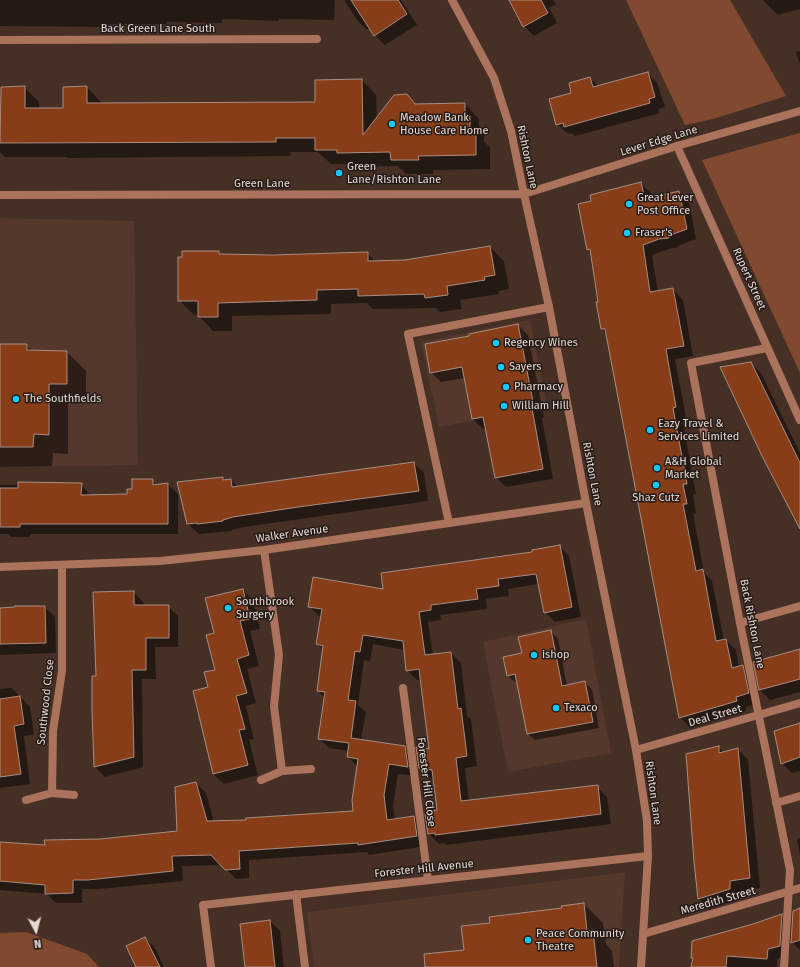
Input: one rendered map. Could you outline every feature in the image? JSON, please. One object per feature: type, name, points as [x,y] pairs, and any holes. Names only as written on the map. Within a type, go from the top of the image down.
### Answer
[{"type":"street","name":"Rishton Lane","points":[[452,0],[494,78],[511,132],[549,307],[586,503],[636,750],[647,821],[648,856],[641,967]]},
{"type":"street","name":"Back Green Lane South","points":[[0,40],[317,39]]},
{"type":"street","name":"Lever Edge Lane","points":[[524,194],[677,146],[800,111]]},
{"type":"street","name":"Rupert Street","points":[[677,146],[800,420]]},
{"type":"street","name":"Green Lane","points":[[0,196],[524,194]]},
{"type":"street","points":[[449,523],[408,334],[549,307]]},
{"type":"street","name":"Back Rishton Lane","points":[[767,348],[691,363],[740,623],[790,870],[784,967]]},
{"type":"street","name":"Walker Avenue","points":[[0,567],[160,561],[264,550],[586,503]]},
{"type":"street","points":[[264,550],[279,655],[274,706],[282,772]]},
{"type":"street","name":"Southwood Close","points":[[52,793],[53,731],[62,671],[62,565]]},
{"type":"street","points":[[740,623],[800,606]]},
{"type":"street","name":"Forester Hill Close","points":[[403,688],[428,880]]},
{"type":"street","name":"Deal Street","points":[[636,750],[800,703]]},
{"type":"street","points":[[262,780],[282,772],[312,770]]},
{"type":"street","points":[[26,800],[52,793],[74,794]]},
{"type":"street","points":[[776,802],[800,796]]},
{"type":"street","name":"Forester Hill Avenue","points":[[211,967],[203,905],[648,856]]},
{"type":"street","name":"Meredith Street","points":[[643,934],[800,888]]},
{"type":"street","points":[[296,894],[305,967]]},
{"type":"shaded area","points":[[626,0],[730,0],[786,96],[713,119],[685,125]]},
{"type":"shaded area","points":[[800,133],[800,373],[702,160]]},
{"type":"shaded area","points":[[0,218],[134,221],[138,465],[0,467]]},
{"type":"shaded area","points":[[530,320],[547,407],[439,427],[421,342]]},
{"type":"shaded area","points":[[586,619],[611,753],[508,772],[483,642]]},
{"type":"shaded area","points":[[625,872],[619,967],[314,967],[307,912]]},
{"type":"shaded area","points":[[26,932],[87,954],[99,967],[0,967],[0,933]]},
{"type":"building","points":[[351,0],[398,0],[407,14],[374,36]]},
{"type":"building","points":[[509,0],[541,0],[548,13],[523,27]]},
{"type":"building","points":[[648,72],[655,97],[649,99],[650,103],[564,127],[563,123],[556,125],[549,99],[571,93],[569,83],[590,77],[593,87]]},
{"type":"building","points":[[362,79],[363,135],[394,95],[407,94],[415,104],[465,103],[465,116],[470,116],[470,132],[476,132],[476,155],[418,156],[419,160],[391,160],[390,152],[337,153],[337,150],[315,150],[315,138],[276,138],[276,142],[0,143],[1,87],[25,86],[25,108],[63,108],[63,87],[87,86],[87,103],[315,102],[315,80]]},
{"type":"building","points":[[641,182],[645,199],[679,191],[687,229],[668,236],[669,238],[659,239],[643,245],[650,292],[673,288],[684,346],[666,349],[676,407],[673,408],[687,484],[683,484],[687,504],[683,504],[696,571],[703,569],[716,641],[726,639],[732,668],[743,665],[749,693],[736,697],[737,701],[679,718],[605,329],[601,329],[596,302],[598,302],[590,249],[587,250],[578,204],[591,201],[590,195]]},
{"type":"building","points":[[490,246],[495,275],[484,277],[485,280],[447,286],[448,295],[425,298],[424,294],[358,296],[358,289],[317,290],[317,300],[218,303],[218,317],[198,317],[198,301],[178,301],[178,257],[182,257],[182,251],[219,251],[219,254],[272,255],[368,252],[368,261],[405,260]]},
{"type":"building","points":[[518,324],[534,407],[532,408],[543,469],[495,478],[483,417],[472,419],[462,367],[430,373],[425,344],[469,336],[469,334]]},
{"type":"building","name":"The Southfields","points":[[0,344],[27,344],[27,350],[67,351],[67,384],[49,384],[49,435],[34,434],[33,447],[0,447]]},
{"type":"building","points":[[751,362],[800,463],[800,529],[762,456],[720,367]]},
{"type":"building","points":[[414,462],[419,491],[298,507],[233,517],[223,521],[197,524],[187,524],[177,482],[223,477],[223,480],[231,479],[232,487]]},
{"type":"building","points":[[132,479],[153,479],[153,485],[168,483],[168,524],[20,524],[20,527],[0,527],[0,488],[18,488],[18,482],[82,483],[81,495],[127,494],[127,489],[132,489]]},
{"type":"building","points":[[560,545],[572,607],[544,613],[536,574],[498,579],[499,586],[476,589],[478,599],[431,605],[431,610],[419,612],[425,655],[451,652],[458,709],[461,708],[467,756],[456,758],[461,801],[598,785],[601,814],[435,835],[435,833],[428,834],[425,814],[433,813],[432,811],[437,810],[432,770],[419,768],[416,747],[429,749],[419,669],[406,671],[403,641],[363,635],[360,652],[355,651],[348,700],[356,701],[351,738],[405,746],[408,767],[389,764],[384,795],[387,820],[414,816],[417,836],[358,845],[358,843],[239,851],[240,869],[225,870],[211,855],[172,856],[173,871],[88,880],[73,880],[73,893],[45,894],[45,885],[0,881],[0,842],[45,845],[44,840],[100,839],[177,831],[175,787],[196,782],[207,821],[246,820],[246,818],[353,811],[352,800],[358,759],[347,757],[349,743],[318,739],[325,692],[317,691],[323,646],[316,644],[322,609],[308,607],[313,577],[383,589],[381,573],[532,552],[532,550]]},
{"type":"building","points":[[243,589],[250,619],[240,621],[249,655],[237,659],[247,693],[236,696],[245,729],[239,730],[248,765],[213,774],[193,691],[208,687],[204,672],[215,670],[206,635],[214,633],[205,598]]},
{"type":"building","points":[[134,591],[134,605],[169,605],[169,638],[146,638],[146,670],[132,670],[134,757],[94,767],[92,676],[96,676],[93,592]]},
{"type":"building","points":[[15,606],[45,606],[46,643],[0,644],[0,608]]},
{"type":"building","points":[[551,630],[562,686],[585,681],[593,722],[527,734],[515,674],[507,676],[503,657],[522,653],[518,637]]},
{"type":"building","points":[[800,649],[800,679],[759,690],[753,662]]},
{"type":"building","points":[[20,696],[24,724],[14,726],[21,774],[0,777],[0,699]]},
{"type":"building","points":[[800,723],[800,757],[781,764],[774,731]]},
{"type":"building","points":[[719,746],[719,753],[738,748],[750,878],[730,881],[730,889],[698,899],[686,754]]},
{"type":"building","name":"Peace Community Theatre","points":[[584,903],[587,931],[593,930],[597,967],[425,967],[424,954],[464,950],[461,926],[490,923],[489,917],[562,908],[561,906]]},
{"type":"building","points":[[800,908],[800,940],[791,943],[793,911]]},
{"type":"building","points":[[782,914],[780,946],[768,949],[767,959],[727,956],[726,967],[691,967],[693,958],[691,958],[692,941],[753,924]]},
{"type":"building","points":[[270,920],[275,967],[245,967],[240,924]]},
{"type":"building","points":[[145,937],[160,967],[136,967],[126,946]]},
{"type":"place","name":"Meadow Bank House Care Home","points":[[392,124]]},
{"type":"place","name":"Green Lane/Rishton Lane","points":[[339,173]]},
{"type":"place","name":"Great Lever Post Office","points":[[629,204]]},
{"type":"place","name":"Fraser's","points":[[627,233]]},
{"type":"place","name":"Regency Wines","points":[[496,343]]},
{"type":"place","name":"Sayers","points":[[501,367]]},
{"type":"place","name":"Pharmacy","points":[[506,387]]},
{"type":"place","name":"The Southfields","points":[[16,399]]},
{"type":"place","name":"William Hill","points":[[504,406]]},
{"type":"place","name":"Eazy Travel & Services Limited","points":[[650,430]]},
{"type":"place","name":"A&H Global Market","points":[[657,468]]},
{"type":"place","name":"Shaz Cutz","points":[[656,485]]},
{"type":"place","name":"Southbrook Surgery","points":[[228,608]]},
{"type":"place","name":"ishop","points":[[534,655]]},
{"type":"place","name":"Texaco","points":[[556,708]]},
{"type":"place","name":"Peace Community Theatre","points":[[528,940]]}]
